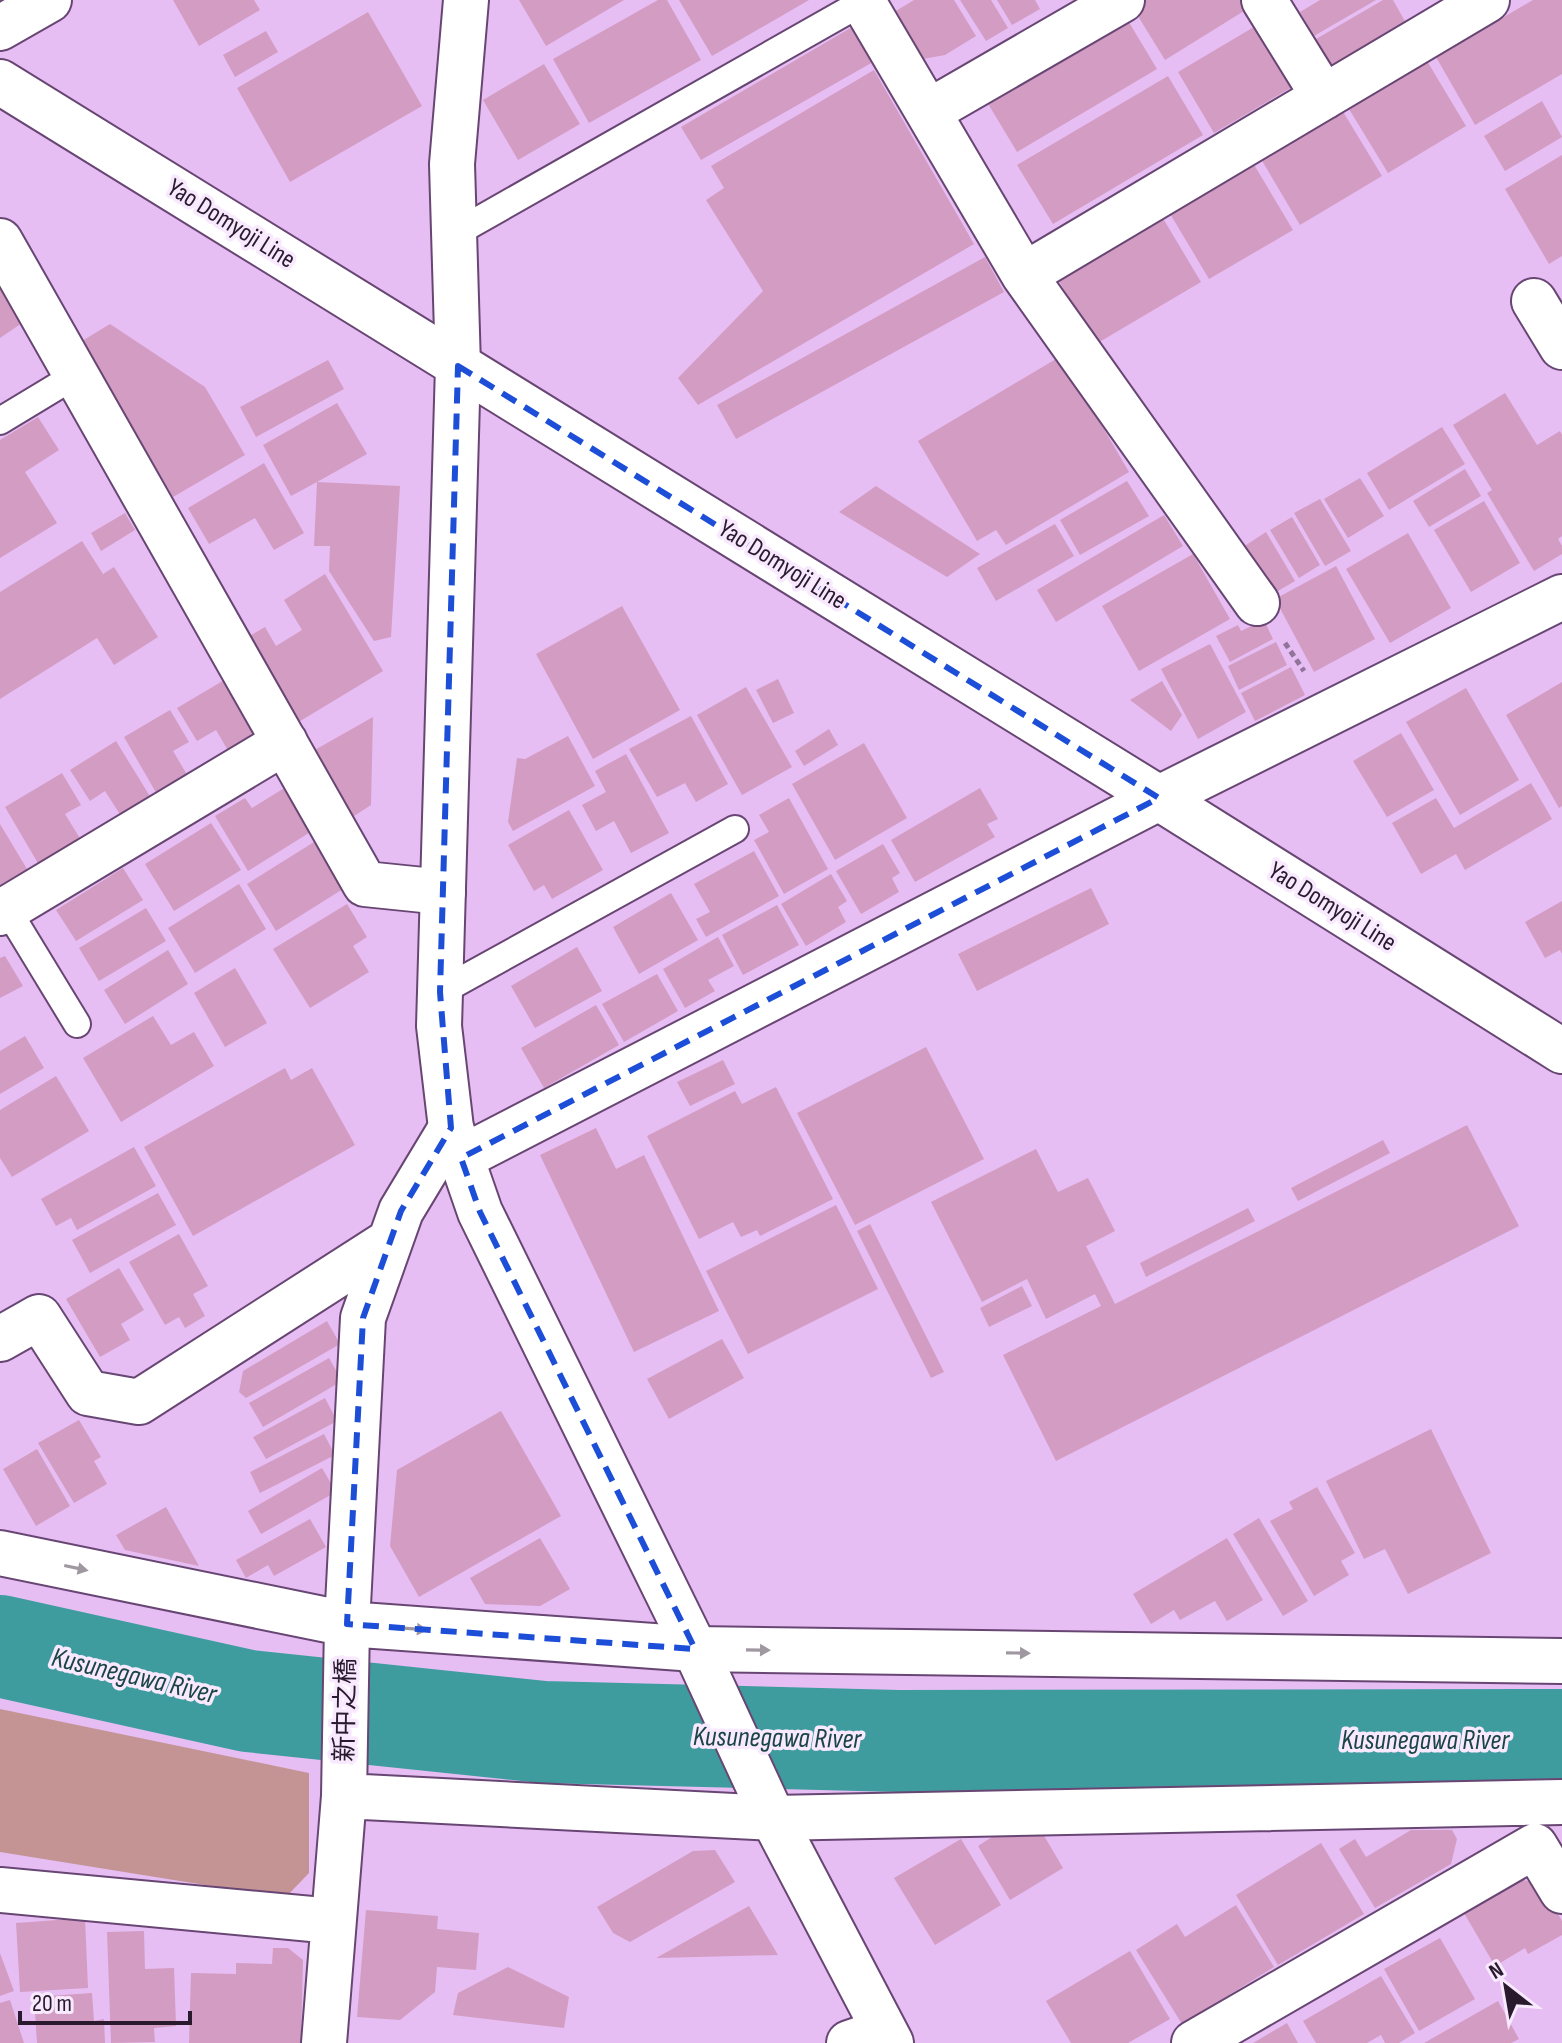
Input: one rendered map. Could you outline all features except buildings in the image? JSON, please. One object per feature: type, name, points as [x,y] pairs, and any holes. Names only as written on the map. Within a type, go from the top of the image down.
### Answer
[{"type":"street","points":[[0,28],[49,0]]},
{"type":"street","points":[[466,0],[452,164],[458,366],[439,1026],[456,1143],[480,1212],[702,1663],[875,2039]]},
{"type":"street","points":[[928,112],[1122,0]]},
{"type":"street","points":[[1264,0],[1324,97]]},
{"type":"street","points":[[1024,275],[1487,0]]},
{"type":"street","points":[[863,1],[1024,275],[1257,603]]},
{"type":"street","name":"Yao Domyoji Line","points":[[0,82],[1159,798],[1562,1051]]},
{"type":"street","points":[[0,241],[365,884],[443,892]]},
{"type":"street","points":[[1534,301],[1562,347]]},
{"type":"street","points":[[456,1143],[1562,597]]},
{"type":"street","points":[[3,911],[285,742]]},
{"type":"street","name":"新中之橋","points":[[324,2043],[344,1796],[347,1624],[363,1318],[401,1211],[456,1143]]},
{"type":"street","points":[[0,1339],[39,1317],[88,1393],[139,1402],[390,1241]]},
{"type":"street","points":[[0,1553],[347,1624],[702,1663],[1562,1661]]},
{"type":"street","points":[[344,1796],[768,1807],[1562,1802]]},
{"type":"street","points":[[1194,2043],[1535,1846],[1562,1891]]},
{"type":"street","points":[[0,1889],[333,1921]]},
{"type":"lane","points":[[454,234],[863,1]]},
{"type":"lane","points":[[0,421],[76,375]]},
{"type":"lane","points":[[440,992],[735,829]]},
{"type":"lane","points":[[3,911],[77,1024]]},
{"type":"path","points":[[1257,603],[1333,711]]},
{"type":"highlighted area","points":[[458,366],[1159,798],[461,1158],[480,1212],[695,1649],[347,1624],[363,1318],[401,1211],[451,1128],[440,992]]},
{"type":"shaded area","points":[[0,1709],[309,1773],[309,1873],[285,1898],[0,1852]]},
{"type":"waterway","name":"Kusunegawa River","points":[[0,1646],[248,1701],[543,1732],[898,1741],[1562,1740]]}]
